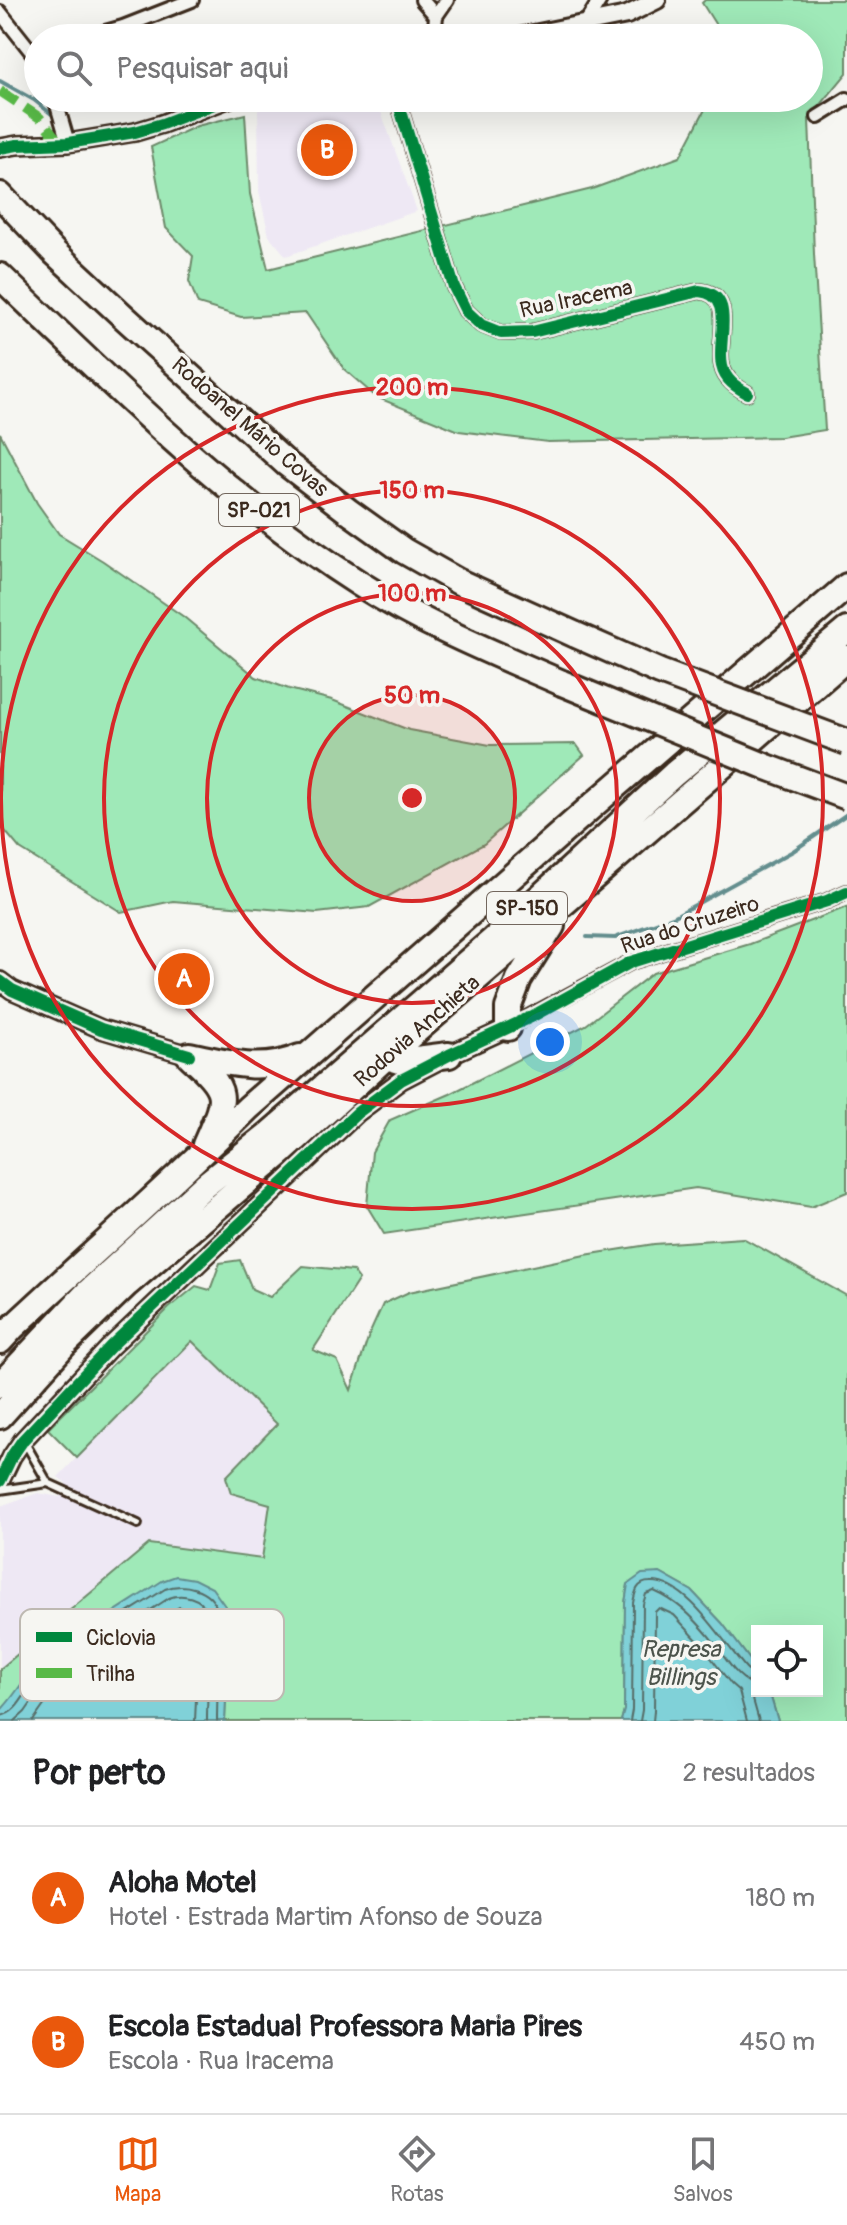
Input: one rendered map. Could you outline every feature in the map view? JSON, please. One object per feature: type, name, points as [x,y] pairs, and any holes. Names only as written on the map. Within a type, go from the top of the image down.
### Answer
[{"type":"highway","name":"Rodoanel Mário Covas","points":[[1,196],[54,252],[287,464],[404,551],[459,582],[660,672],[847,742]]},
{"type":"highway","name":"SP-021","points":[[0,276],[227,485],[360,584],[432,626],[562,683],[847,797]]},
{"type":"highway","name":"SP-150","points":[[0,1341],[248,1108],[847,586]]},
{"type":"highway","name":"Rodovia Anchieta","points":[[0,1385],[89,1291],[205,1185],[268,1135],[481,951],[674,774],[847,630]]},
{"type":"highway","name":"Rodovia Anchieta","points":[[0,1416],[64,1345],[127,1284],[283,1151],[396,1066],[585,886],[847,658]]},
{"type":"highway","points":[[508,1028],[508,1008],[519,979],[552,926],[585,886]]},
{"type":"highway","points":[[205,1185],[222,1160],[339,1043],[371,1000]]},
{"type":"highway","points":[[189,1055],[259,1067],[289,1061],[314,1051]]},
{"type":"highway","points":[[189,1055],[217,1081],[221,1095],[221,1106],[201,1155]]},
{"type":"highway","points":[[396,1066],[449,1055]]},
{"type":"street","points":[[131,24],[192,0]]},
{"type":"street","points":[[422,0],[436,16]]},
{"type":"street","points":[[435,24],[436,16],[447,0]]},
{"type":"street","points":[[585,24],[600,0]]},
{"type":"street","points":[[585,24],[627,15],[657,0]]},
{"type":"street","points":[[0,12],[24,41]]},
{"type":"street","points":[[818,117],[847,99]]},
{"type":"street","points":[[59,112],[68,143]]},
{"type":"street","points":[[0,148],[68,143],[135,132],[191,112]]},
{"type":"street","name":"Rua Iracema","points":[[401,112],[454,287],[466,311],[481,325],[501,333],[532,332],[699,291],[709,292],[718,298],[723,308],[722,366],[727,379],[747,393]]},
{"type":"street","name":"Rua do Cruzeiro","points":[[508,1028],[631,962],[847,892]]},
{"type":"street","points":[[0,981],[12,990],[101,1029],[189,1055]]},
{"type":"street","points":[[449,1055],[508,1028]]},
{"type":"street","points":[[0,1481],[23,1440],[111,1346],[357,1113],[396,1066]]},
{"type":"lane","points":[[23,1440],[48,1483]]},
{"type":"lane","points":[[0,1490],[48,1483],[138,1524]]},
{"type":"shaded area","points":[[258,112],[381,112],[417,211],[286,256],[269,236],[259,191]]},
{"type":"shaded area","points":[[192,1340],[277,1424],[231,1493],[270,1503],[262,1559],[149,1544],[72,1609],[20,1609],[20,1652],[0,1669],[0,1506],[38,1493],[60,1497],[66,1483],[58,1477]]},
{"type":"green space","points":[[705,0],[847,0],[847,73],[823,102],[823,24],[715,24],[702,3]]},
{"type":"green space","points":[[704,112],[815,112],[809,119],[825,430],[781,437],[548,442],[459,431],[376,397],[344,369],[306,313],[241,317],[198,304],[189,281],[193,256],[166,228],[151,147],[197,126],[245,114],[250,194],[268,269],[592,189],[680,157]]},
{"type":"green space","points":[[0,433],[37,503],[59,534],[184,617],[256,677],[332,700],[409,730],[490,745],[576,744],[584,755],[484,844],[369,907],[317,913],[173,901],[121,912],[20,849],[0,825]]},
{"type":"green space","points":[[847,907],[847,1192],[811,1207],[696,1188],[384,1234],[367,1206],[372,1152],[390,1120],[450,1094],[586,1025],[653,973],[750,944]]},
{"type":"green space","points":[[743,1238],[847,1296],[847,1721],[778,1721],[771,1697],[823,1697],[823,1625],[751,1625],[751,1661],[692,1591],[660,1573],[628,1585],[625,1603],[624,1710],[621,1721],[225,1721],[226,1701],[284,1701],[284,1609],[225,1609],[225,1606],[210,1609],[72,1609],[149,1544],[262,1559],[270,1504],[231,1493],[226,1477],[277,1424],[192,1341],[77,1458],[48,1429],[169,1308],[196,1286],[210,1290],[220,1263],[240,1260],[252,1289],[270,1297],[303,1266],[353,1271],[359,1279],[313,1350],[337,1360],[351,1390],[383,1304],[409,1292],[585,1255],[654,1244]]},
{"type":"green space","points":[[20,1652],[20,1688],[0,1711],[0,1669]]},
{"type":"water","name":"Represa Billings","points":[[660,1573],[692,1591],[722,1623],[751,1661],[751,1697],[771,1697],[778,1721],[621,1721],[624,1710],[625,1603],[628,1584],[642,1574]]},
{"type":"water","points":[[176,1576],[194,1579],[212,1588],[225,1609],[118,1609],[162,1581]]},
{"type":"water","points":[[20,1687],[20,1701],[226,1701],[225,1721],[0,1721],[0,1711]]},
{"type":"waterway","points":[[0,81],[24,94]]},
{"type":"waterway","points":[[49,112],[54,116]]},
{"type":"waterway","points":[[587,937],[615,938],[673,917],[793,851],[847,814]]},
{"type":"marked path","points":[[0,91],[24,107]]},
{"type":"marked path","points":[[31,112],[40,118],[60,143]]},
{"type":"cycle path","points":[[0,148],[68,143],[135,132],[193,112]]},
{"type":"cycle path","points":[[401,112],[454,287],[466,311],[481,325],[501,333],[532,332],[699,291],[711,294],[722,309],[723,371],[747,393]]},
{"type":"cycle path","points":[[0,1481],[23,1440],[111,1346],[357,1113],[401,1080],[531,1017],[631,962],[847,892]]},
{"type":"cycle path","points":[[0,981],[12,990],[101,1029],[189,1055]]},
{"type":"place","name":"Escola Estadual Professora Maria Pires","points":[[327,150]]},
{"type":"place","name":"Aloha Motel","points":[[184,979]]}]
